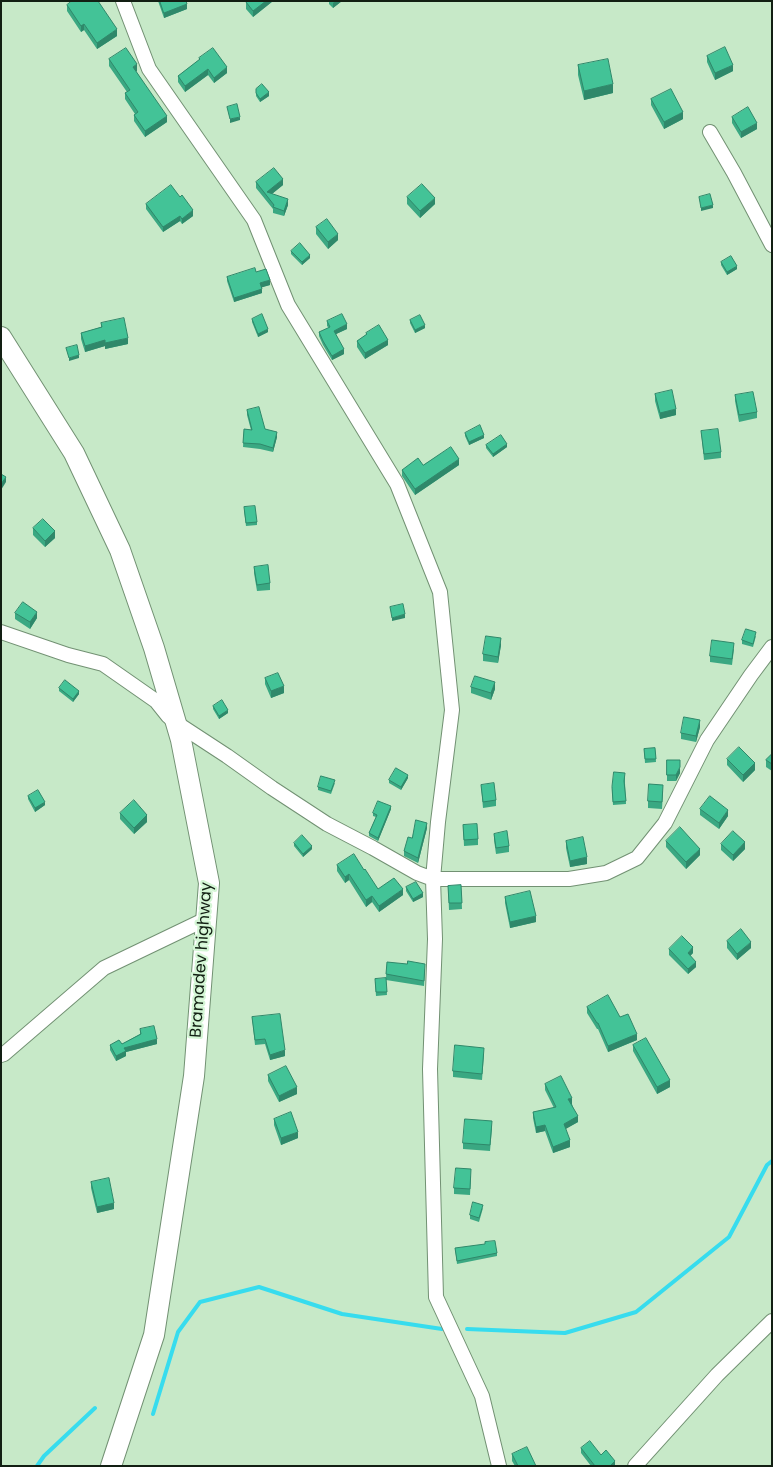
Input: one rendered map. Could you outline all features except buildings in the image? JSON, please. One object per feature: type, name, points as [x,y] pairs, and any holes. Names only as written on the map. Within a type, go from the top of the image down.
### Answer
[{"type":"street","points":[[123,1],[149,69],[254,220],[288,305],[397,484],[440,592],[452,710],[433,879],[435,939],[430,1069],[436,1296],[482,1396],[499,1466]]},
{"type":"street","points":[[710,132],[772,245]]},
{"type":"street","name":"Bramadev highway","points":[[1,337],[74,453],[120,550],[154,648],[181,740],[209,882],[194,1076],[154,1335],[111,1466]]},
{"type":"street","points":[[1,632],[68,655],[103,664],[156,701],[175,722],[327,824],[417,873],[433,879],[569,879],[606,873],[637,858],[665,823],[707,740],[772,647]]},
{"type":"street","points":[[1,1055],[104,968],[206,919]]},
{"type":"street","points":[[635,1466],[717,1374],[772,1321]]},
{"type":"waterway","points":[[467,1329],[565,1333],[636,1312],[729,1237],[767,1165],[772,1161]]},
{"type":"waterway","points":[[153,1414],[178,1332],[200,1302],[259,1287],[342,1314],[442,1329]]},
{"type":"waterway","points":[[37,1466],[44,1456],[95,1408]]}]
